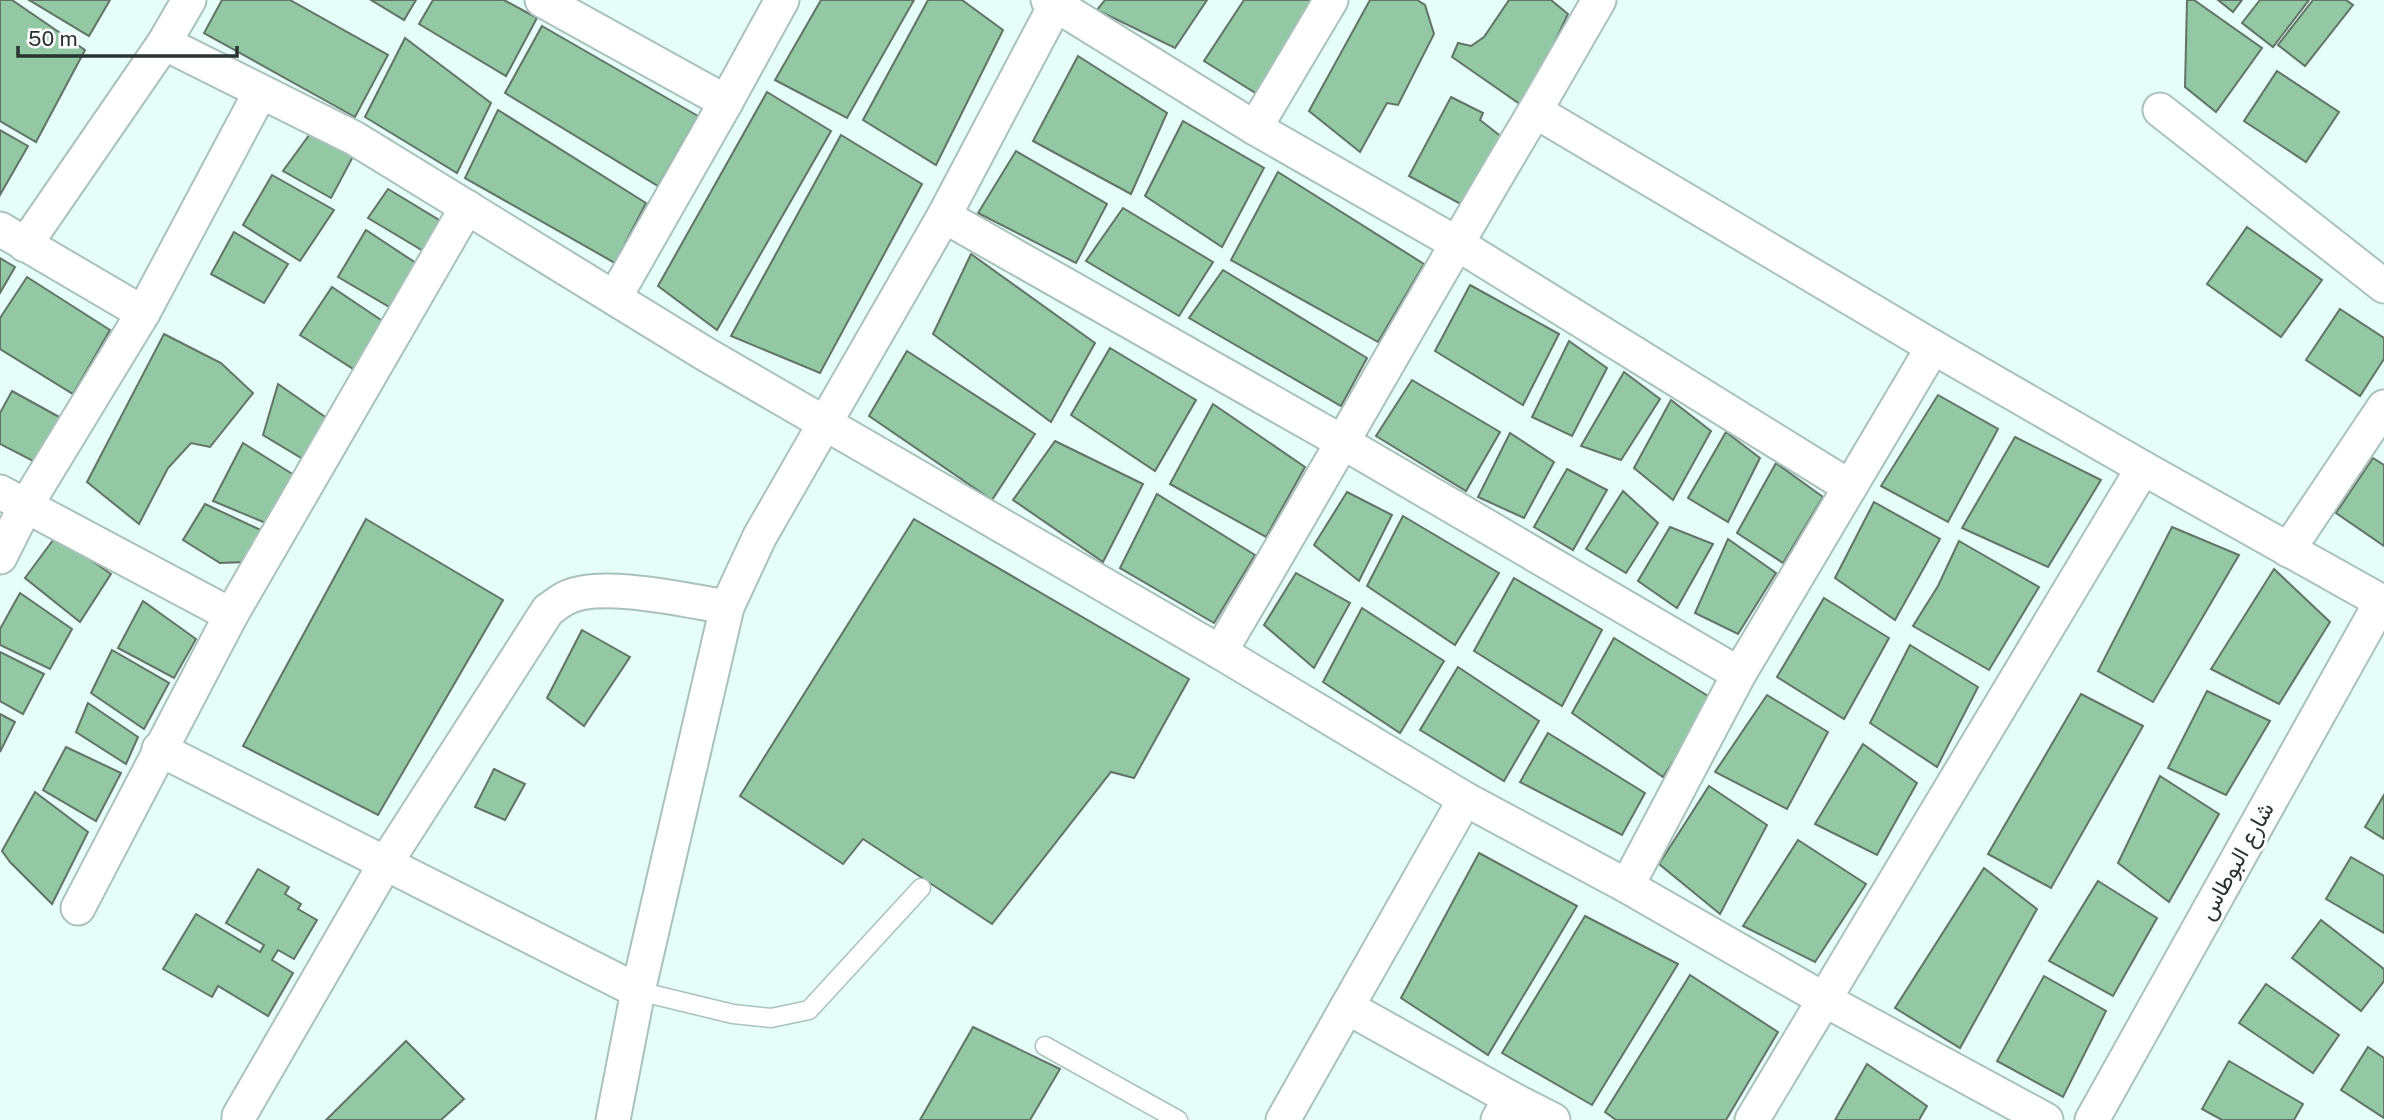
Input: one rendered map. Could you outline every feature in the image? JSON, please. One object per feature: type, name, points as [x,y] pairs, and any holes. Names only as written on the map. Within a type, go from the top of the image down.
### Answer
[{"type":"street","points":[[143,313],[13,237],[164,43],[189,0]]},
{"type":"street","points":[[542,0],[726,102]]},
{"type":"street","points":[[615,297],[782,0]]},
{"type":"street","points":[[1255,128],[1331,0]]},
{"type":"street","points":[[1220,652],[1344,443],[1456,243],[1599,0]]},
{"type":"street","points":[[613,1120],[638,991],[727,607],[760,536],[944,215],[1054,1],[1255,128],[1456,243],[1850,487]]},
{"type":"street","points":[[164,43],[354,138],[707,355],[1220,652],[1465,799],[1628,886],[1825,1000],[2046,1120]]},
{"type":"street","points":[[0,556],[13,500],[143,313],[260,93]]},
{"type":"street","points":[[2160,110],[2384,286]]},
{"type":"street","points":[[1535,111],[1933,347],[2383,602]]},
{"type":"street","points":[[78,908],[231,615],[467,206]]},
{"type":"street","points":[[944,215],[1344,443],[1739,674]]},
{"type":"street","points":[[1628,886],[1739,674],[1933,347]]},
{"type":"street","points":[[2288,550],[2384,407]]},
{"type":"street","points":[[1752,1120],[2143,468]]},
{"type":"street","points":[[13,500],[231,615]]},
{"type":"street","points":[[239,1120],[385,864],[548,610],[567,597],[586,592],[631,592],[727,607]]},
{"type":"street","name":"شارع البوطاس","points":[[2092,1120],[2383,602]]},
{"type":"street","points":[[159,749],[638,991]]},
{"type":"street","points":[[1283,1120],[1465,799]]},
{"type":"street","points":[[1347,1007],[1504,1109],[1553,1120]]},
{"type":"lane","points":[[638,991],[733,1014],[771,1018],[809,1010],[921,888]]},
{"type":"lane","points":[[1045,1046],[1178,1120]]},
{"type":"building","points":[[0,0],[12,0],[85,50],[36,142],[0,121]]},
{"type":"building","points":[[29,0],[110,0],[89,36]]},
{"type":"building","points":[[222,0],[290,0],[388,55],[355,117],[204,33]]},
{"type":"building","points":[[371,0],[416,0],[404,20]]},
{"type":"building","points":[[433,0],[504,0],[537,18],[506,76],[419,24]]},
{"type":"building","points":[[821,0],[914,0],[847,118],[775,80]]},
{"type":"building","points":[[928,0],[962,0],[1003,30],[936,165],[863,120]]},
{"type":"building","points":[[1105,0],[1207,0],[1175,48],[1097,10]]},
{"type":"building","points":[[1244,0],[1314,0],[1262,97],[1204,61]]},
{"type":"building","points":[[1370,0],[1417,0],[1425,5],[1434,34],[1398,105],[1387,103],[1360,152],[1309,111]]},
{"type":"building","points":[[1509,0],[1551,0],[1568,14],[1524,107],[1452,57],[1458,43],[1471,46],[1484,37]]},
{"type":"building","points":[[2187,0],[2194,0],[2262,48],[2216,112],[2185,87]]},
{"type":"building","points":[[2218,0],[2242,0],[2233,12]]},
{"type":"building","points":[[2260,0],[2309,0],[2273,47],[2242,23]]},
{"type":"building","points":[[2313,0],[2346,0],[2353,5],[2305,66],[2278,45]]},
{"type":"building","points":[[542,26],[698,116],[658,186],[505,93]]},
{"type":"building","points":[[405,38],[491,103],[457,173],[365,117]]},
{"type":"building","points":[[1078,56],[1167,113],[1131,194],[1033,141]]},
{"type":"building","points":[[2277,71],[2339,112],[2306,162],[2244,121]]},
{"type":"building","points":[[767,92],[831,131],[717,330],[658,286]]},
{"type":"building","points":[[1451,97],[1483,113],[1480,120],[1503,138],[1466,207],[1409,176]]},
{"type":"building","points":[[498,110],[646,203],[615,263],[465,178]]},
{"type":"building","points":[[1183,121],[1264,168],[1222,247],[1145,196]]},
{"type":"building","points":[[315,127],[356,151],[331,198],[283,171]]},
{"type":"building","points":[[0,130],[28,146],[0,195]]},
{"type":"building","points":[[841,135],[922,184],[820,373],[731,336]]},
{"type":"building","points":[[1016,151],[1107,204],[1076,263],[978,213]]},
{"type":"building","points":[[1278,172],[1424,264],[1378,342],[1231,260]]},
{"type":"building","points":[[272,175],[334,210],[300,261],[243,225]]},
{"type":"building","points":[[388,189],[439,220],[425,252],[368,218]]},
{"type":"building","points":[[1123,208],[1213,262],[1179,316],[1086,261]]},
{"type":"building","points":[[2247,227],[2322,280],[2281,337],[2207,284]]},
{"type":"building","points":[[366,230],[422,267],[398,312],[338,277]]},
{"type":"building","points":[[234,232],[288,264],[264,303],[211,274]]},
{"type":"building","points":[[971,254],[1095,343],[1051,422],[933,334]]},
{"type":"building","points":[[0,258],[15,267],[0,293]]},
{"type":"building","points":[[1223,270],[1367,358],[1341,406],[1189,318]]},
{"type":"building","points":[[27,277],[110,330],[73,394],[0,349],[0,318]]},
{"type":"building","points":[[1470,285],[1559,334],[1523,405],[1435,351]]},
{"type":"building","points":[[332,287],[387,324],[358,372],[300,335]]},
{"type":"building","points":[[2340,309],[2384,338],[2384,359],[2360,396],[2306,360]]},
{"type":"building","points":[[164,334],[221,363],[253,393],[210,447],[191,443],[168,468],[139,524],[87,482]]},
{"type":"building","points":[[1569,341],[1607,368],[1572,436],[1532,417]]},
{"type":"building","points":[[1110,348],[1196,400],[1155,471],[1071,415]]},
{"type":"building","points":[[907,351],[1035,434],[992,500],[869,416]]},
{"type":"building","points":[[1624,372],[1660,399],[1621,460],[1581,446]]},
{"type":"building","points":[[1412,380],[1500,432],[1466,491],[1376,436]]},
{"type":"building","points":[[278,384],[331,421],[308,462],[263,435]]},
{"type":"building","points":[[12,391],[61,418],[35,462],[0,444],[0,413]]},
{"type":"building","points":[[1938,395],[1998,429],[1948,522],[1881,486]]},
{"type":"building","points":[[1671,400],[1711,431],[1673,500],[1634,468]]},
{"type":"building","points":[[1213,404],[1305,467],[1266,537],[1170,484]]},
{"type":"building","points":[[1726,432],[1760,458],[1728,522],[1688,498]]},
{"type":"building","points":[[1510,433],[1554,462],[1524,518],[1478,497]]},
{"type":"building","points":[[2015,437],[2101,480],[2048,567],[1962,528]]},
{"type":"building","points":[[1055,441],[1143,484],[1103,562],[1013,500]]},
{"type":"building","points":[[243,443],[294,475],[268,524],[213,501]]},
{"type":"building","points":[[2373,458],[2384,465],[2384,546],[2336,513]]},
{"type":"building","points":[[1776,463],[1823,497],[1783,563],[1737,533]]},
{"type":"building","points":[[1567,469],[1607,490],[1573,550],[1534,527]]},
{"type":"building","points":[[1623,491],[1658,523],[1626,573],[1586,549]]},
{"type":"building","points":[[1347,492],[1392,515],[1359,581],[1314,545]]},
{"type":"building","points":[[1157,494],[1255,555],[1214,623],[1120,568]]},
{"type":"building","points":[[1874,502],[1940,539],[1895,620],[1835,578]]},
{"type":"building","points":[[205,504],[265,532],[247,562],[220,563],[183,540]]},
{"type":"building","points":[[1403,516],[1499,573],[1455,645],[1367,586]]},
{"type":"building","points":[[366,519],[503,600],[378,815],[243,746]]},
{"type":"building","points":[[914,519],[1189,679],[1134,778],[1111,772],[992,924],[863,839],[843,864],[740,796]]},
{"type":"building","points":[[1670,527],[1713,544],[1677,608],[1638,581]]},
{"type":"building","points":[[2172,527],[2239,555],[2153,702],[2098,671]]},
{"type":"building","points":[[56,536],[111,574],[80,622],[25,578]]},
{"type":"building","points":[[1728,539],[1776,573],[1738,634],[1695,613]]},
{"type":"building","points":[[1959,541],[2039,587],[1989,670],[1913,626],[1938,586]]},
{"type":"building","points":[[2274,569],[2330,622],[2279,704],[2211,669]]},
{"type":"building","points":[[1296,573],[1350,603],[1314,668],[1264,625]]},
{"type":"building","points":[[1514,578],[1602,630],[1562,706],[1474,651]]},
{"type":"building","points":[[20,593],[72,629],[50,669],[0,645],[0,629]]},
{"type":"building","points":[[1824,598],[1889,638],[1844,719],[1777,677]]},
{"type":"building","points":[[143,601],[196,639],[174,678],[118,648]]},
{"type":"building","points":[[1362,608],[1444,661],[1400,733],[1323,682]]},
{"type":"building","points":[[582,630],[630,657],[584,726],[547,698]]},
{"type":"building","points":[[1614,638],[1713,699],[1663,777],[1572,713]]},
{"type":"building","points":[[1910,645],[1978,687],[1937,767],[1870,723]]},
{"type":"building","points":[[112,650],[169,683],[144,729],[91,693]]},
{"type":"building","points":[[0,652],[44,674],[23,714],[0,701]]},
{"type":"building","points":[[1458,667],[1539,721],[1504,781],[1420,730]]},
{"type":"building","points":[[2207,691],[2270,721],[2226,795],[2168,768]]},
{"type":"building","points":[[2081,694],[2143,726],[2051,888],[1988,854]]},
{"type":"building","points":[[1767,695],[1828,732],[1787,809],[1715,772]]},
{"type":"building","points":[[88,703],[138,737],[126,764],[76,732]]},
{"type":"building","points":[[0,714],[15,722],[0,752]]},
{"type":"building","points":[[1548,733],[1645,793],[1622,835],[1520,782]]},
{"type":"building","points":[[1863,744],[1917,783],[1877,855],[1815,824]]},
{"type":"building","points":[[66,747],[121,773],[96,821],[43,790]]},
{"type":"building","points":[[494,769],[525,784],[505,820],[475,807]]},
{"type":"building","points":[[2160,776],[2219,814],[2169,902],[2118,863]]},
{"type":"building","points":[[1709,786],[1767,825],[1720,914],[1659,864]]},
{"type":"building","points":[[35,792],[88,832],[52,904],[2,851]]},
{"type":"building","points":[[2384,795],[2384,839],[2365,827]]},
{"type":"building","points":[[1798,840],[1866,884],[1815,962],[1743,926]]},
{"type":"building","points":[[1479,853],[1577,906],[1488,1055],[1401,998]]},
{"type":"building","points":[[2351,857],[2384,876],[2384,933],[2326,899]]},
{"type":"building","points":[[1984,868],[2037,909],[1960,1048],[1895,1008]]},
{"type":"building","points":[[258,869],[289,887],[285,894],[301,904],[298,909],[317,920],[294,959],[278,950],[272,960],[293,973],[268,1016],[218,986],[212,997],[163,969],[196,914],[260,952],[264,945],[226,923]]},
{"type":"building","points":[[2098,881],[2157,918],[2113,996],[2049,961]]},
{"type":"building","points":[[1585,916],[1678,964],[1592,1105],[1502,1053]]},
{"type":"building","points":[[2321,920],[2384,969],[2384,981],[2361,1011],[2292,958]]},
{"type":"building","points":[[1690,975],[1778,1032],[1726,1120],[1616,1120],[1605,1112]]},
{"type":"building","points":[[2044,976],[2106,1011],[2063,1097],[1997,1061]]},
{"type":"building","points":[[2266,984],[2339,1035],[2313,1073],[2239,1023]]},
{"type":"building","points":[[973,1027],[1060,1069],[1030,1120],[920,1120]]},
{"type":"building","points":[[406,1041],[464,1099],[441,1120],[326,1120]]},
{"type":"building","points":[[2368,1047],[2384,1058],[2384,1118],[2341,1090]]},
{"type":"building","points":[[2229,1061],[2303,1104],[2294,1120],[2222,1120],[2202,1109]]},
{"type":"building","points":[[1867,1064],[1927,1106],[1919,1120],[1835,1120]]}]
